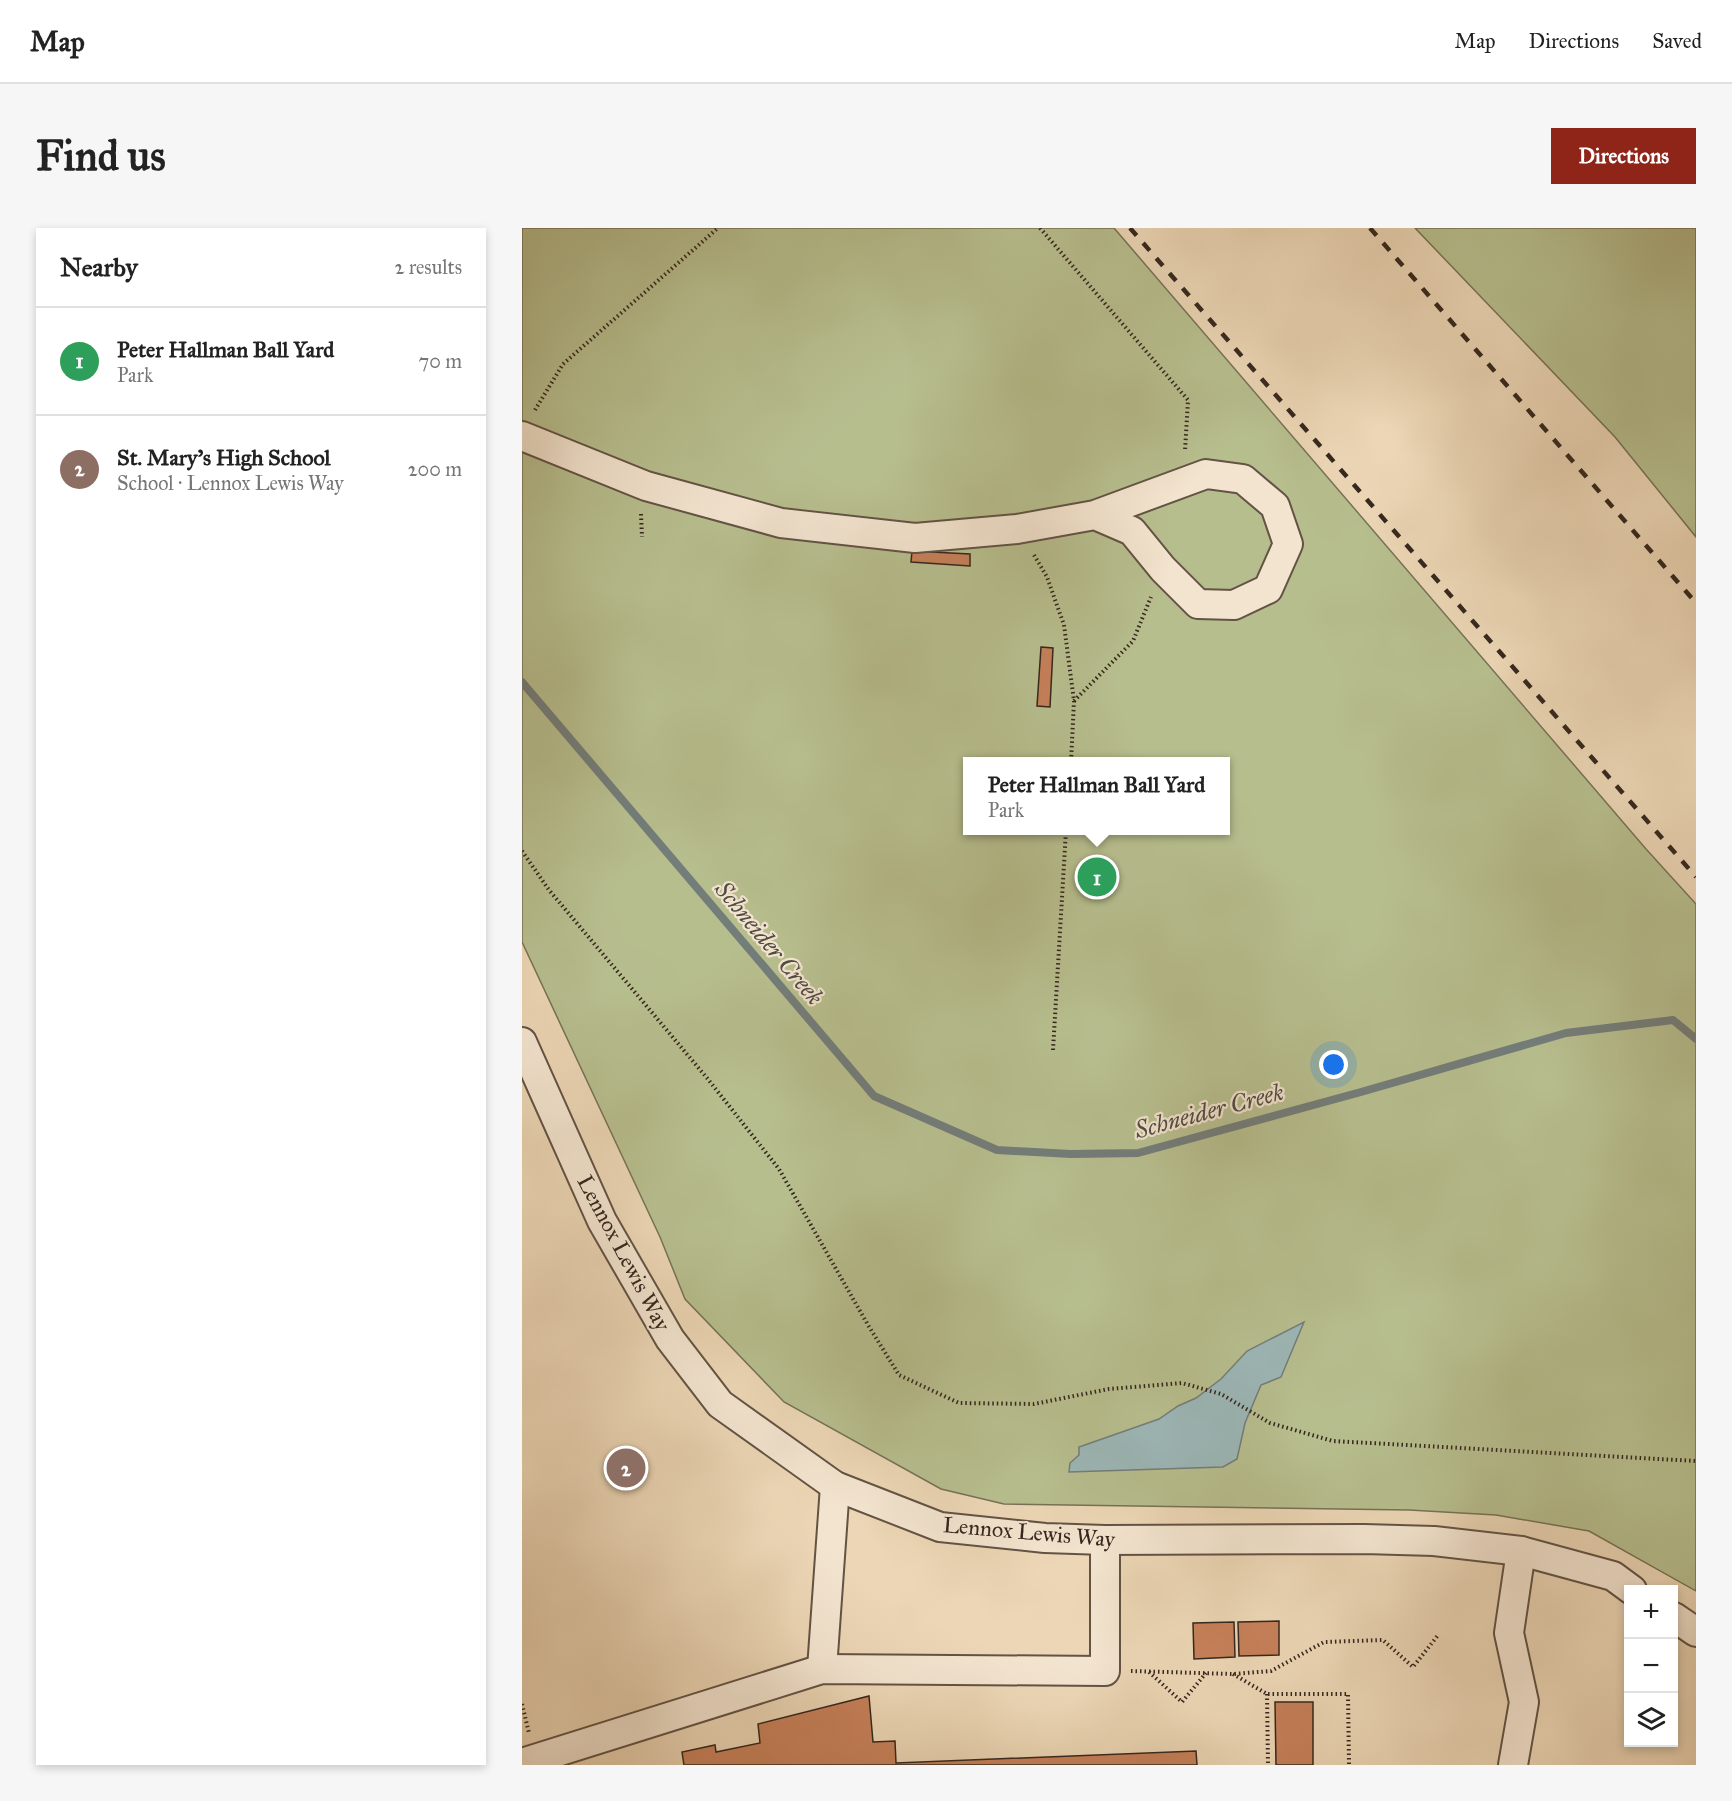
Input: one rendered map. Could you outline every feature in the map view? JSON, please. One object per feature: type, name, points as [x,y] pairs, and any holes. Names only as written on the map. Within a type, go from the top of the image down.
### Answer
[{"type":"street","points":[[528,424],[646,486],[781,523],[915,538],[1017,529],[1095,515],[1206,474],[1243,479],[1275,506],[1288,544],[1268,589],[1234,605],[1198,603],[1163,569],[1132,531],[1095,515]]},
{"type":"street","name":"Lennox Lewis Way","points":[[522,1042],[602,1221],[670,1339],[720,1404],[835,1486],[940,1527],[1045,1538],[1105,1540],[1434,1541],[1521,1551],[1613,1576],[1625,1585]]},
{"type":"street","points":[[822,1670],[835,1486]]},
{"type":"street","points":[[522,1763],[822,1670],[1105,1671],[1105,1540]]},
{"type":"street","points":[[1513,1765],[1524,1702],[1509,1633],[1521,1551]]},
{"type":"street","points":[[1678,1620],[1696,1632]]},
{"type":"path","points":[[528,424],[563,364],[718,228]]},
{"type":"path","points":[[1040,228],[1188,400],[1186,446],[1180,483]]},
{"type":"path","points":[[1017,529],[1047,577],[1064,625],[1074,701],[1071,757]]},
{"type":"path","points":[[1074,701],[1133,641],[1163,569]]},
{"type":"path","points":[[1053,1050],[1066,835]]},
{"type":"path","points":[[522,851],[549,890],[707,1078],[779,1169],[899,1375],[958,1403],[1034,1404],[1109,1389],[1182,1383],[1221,1394],[1270,1424],[1333,1441],[1696,1461]]},
{"type":"path","points":[[1105,1671],[1233,1674],[1270,1671],[1324,1642],[1383,1640],[1413,1667],[1439,1634]]},
{"type":"path","points":[[1149,1672],[1182,1702],[1206,1673]]},
{"type":"path","points":[[1233,1674],[1267,1694],[1348,1694],[1349,1765]]},
{"type":"path","points":[[1267,1694],[1268,1765]]},
{"type":"green space","points":[[522,228],[1114,228],[1646,849],[1696,904],[1696,1591],[1589,1531],[1496,1515],[1409,1510],[1004,1504],[941,1489],[784,1402],[685,1299],[660,1237],[522,942]]},
{"type":"green space","points":[[1415,228],[1696,228],[1696,537],[1615,437]]},
{"type":"water","points":[[1304,1322],[1281,1377],[1261,1385],[1245,1423],[1237,1459],[1223,1467],[1069,1472],[1070,1463],[1079,1455],[1079,1447],[1159,1419],[1178,1406],[1196,1398],[1221,1379],[1247,1351]]},
{"type":"building","points":[[912,551],[970,554],[970,566],[911,562]]},
{"type":"building","points":[[1041,647],[1053,648],[1050,707],[1037,706]]},
{"type":"building","points":[[1279,1621],[1279,1655],[1239,1656],[1238,1622]]},
{"type":"building","points":[[1234,1622],[1235,1657],[1194,1659],[1193,1623]]},
{"type":"building","points":[[869,1696],[873,1742],[895,1741],[896,1763],[1196,1751],[1197,1765],[684,1765],[682,1752],[715,1745],[716,1752],[760,1743],[758,1724]]},
{"type":"building","points":[[1275,1702],[1313,1702],[1313,1765],[1276,1765]]},
{"type":"waterway","name":"Schneider Creek","points":[[522,682],[874,1096],[997,1150],[1071,1154],[1138,1153],[1566,1033],[1673,1020],[1696,1039]]},
{"type":"railway","points":[[1130,228],[1696,877]]},
{"type":"railway","points":[[1370,228],[1696,603]]},
{"type":"place","name":"Peter Hallman Ball Yard","points":[[1097,877]]},
{"type":"place","name":"St. Mary's High School","points":[[626,1468]]}]
